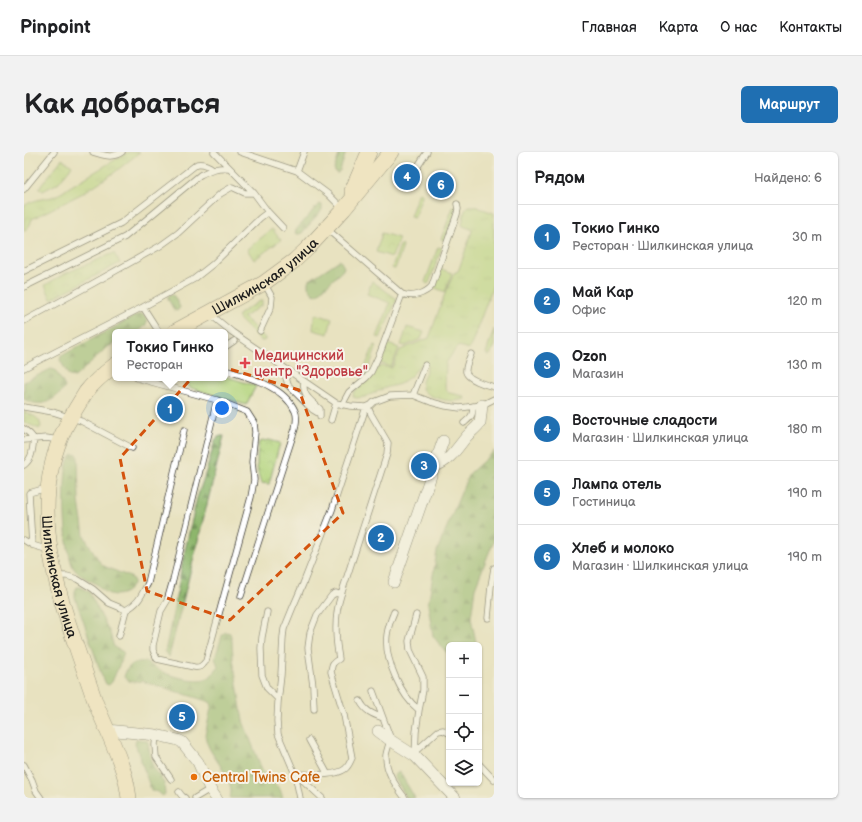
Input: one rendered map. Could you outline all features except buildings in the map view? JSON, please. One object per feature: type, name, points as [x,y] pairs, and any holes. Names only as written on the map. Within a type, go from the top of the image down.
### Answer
[{"type":"main road","name":"Шилкинская улица","points":[[344,208],[369,152]]},
{"type":"main road","name":"Шилкинская улица","points":[[180,329],[264,283],[294,261],[308,248],[344,208],[390,152]]},
{"type":"main road","name":"Шилкинская улица","points":[[112,370],[87,392],[71,417],[59,440],[52,464],[48,488],[47,528],[55,576],[62,603],[96,703],[124,773],[129,798]]},
{"type":"street","points":[[435,466],[446,461],[459,448],[467,436],[479,425],[478,405]]},
{"type":"street","points":[[394,582],[443,441]]},
{"type":"street","points":[[107,730],[156,735],[182,742],[198,762],[213,793]]},
{"type":"street","points":[[378,731],[415,756],[455,798]]},
{"type":"lane","points":[[24,190],[54,152]]},
{"type":"lane","points":[[93,152],[114,157],[122,152]]},
{"type":"lane","points":[[214,152],[254,193],[268,212],[283,228]]},
{"type":"lane","points":[[240,152],[297,171],[344,208]]},
{"type":"lane","points":[[297,171],[304,152]]},
{"type":"lane","points":[[413,174],[427,152]]},
{"type":"lane","points":[[24,271],[122,222],[197,164],[207,165],[213,169]]},
{"type":"lane","points":[[24,287],[125,237],[208,170],[228,168]]},
{"type":"lane","points":[[24,320],[160,246],[178,233],[220,194],[228,189],[232,187],[245,193],[254,193]]},
{"type":"lane","points":[[326,228],[402,294],[410,296],[421,294],[432,286],[458,214],[457,204]]},
{"type":"lane","points":[[24,368],[194,279],[213,264],[268,212]]},
{"type":"lane","points":[[260,331],[271,307],[272,297],[264,283]]},
{"type":"lane","points":[[342,405],[349,392],[366,378],[374,367],[402,294]]},
{"type":"lane","points":[[143,307],[157,329]]},
{"type":"lane","points":[[210,313],[232,332],[304,382],[336,403],[342,405],[367,407],[372,405],[374,402],[390,396],[413,395],[431,402],[460,408],[478,405],[494,399]]},
{"type":"lane","points":[[228,344],[234,341]]},
{"type":"lane","points":[[471,354],[466,368],[467,375],[479,382],[494,387]]},
{"type":"lane","points":[[413,395],[425,365]]},
{"type":"lane","points":[[283,367],[288,385],[311,409],[319,414],[320,409],[304,393],[304,382]]},
{"type":"lane","points":[[228,371],[264,383],[279,392],[296,412],[297,420],[241,596]]},
{"type":"lane","points":[[148,381],[217,400],[248,412],[254,423],[255,432],[252,462],[254,480],[251,497],[206,661],[202,666],[194,668],[157,659],[153,650],[153,645],[161,611],[167,601],[173,580],[217,400]]},
{"type":"lane","points":[[331,420],[336,403]]},
{"type":"lane","points":[[464,424],[471,417],[478,405]]},
{"type":"lane","points":[[24,407],[54,412],[71,417],[84,422],[132,448]]},
{"type":"lane","points":[[295,774],[327,774],[340,771],[349,764],[352,758],[344,715],[331,672],[332,665],[339,659],[336,637],[336,615],[341,595],[387,454],[388,443],[367,407]]},
{"type":"lane","points":[[300,798],[295,774],[278,734],[276,721],[284,629],[332,510],[367,407]]},
{"type":"lane","points":[[24,429],[34,439],[31,458],[24,465]]},
{"type":"lane","points":[[119,636],[126,610],[138,602],[148,583],[184,430]]},
{"type":"lane","points":[[24,440],[46,438],[59,440]]},
{"type":"lane","points":[[32,545],[26,494],[48,488]]},
{"type":"lane","points":[[24,540],[32,545],[50,550]]},
{"type":"lane","points":[[488,618],[494,568]]},
{"type":"lane","points":[[55,576],[67,576],[77,579],[93,589],[109,603],[126,610]]},
{"type":"lane","points":[[314,708],[308,648],[310,633],[317,615],[332,595],[336,593],[341,595]]},
{"type":"lane","points":[[267,612],[261,648],[262,675],[267,688],[278,699]]},
{"type":"lane","points":[[394,612],[387,636],[388,656],[402,690],[408,700],[419,710]]},
{"type":"lane","points":[[415,756],[416,732],[423,690],[423,676],[410,650],[409,641],[416,616]]},
{"type":"lane","points":[[373,691],[389,732],[390,740],[386,757],[387,766],[393,780],[405,798]]},
{"type":"lane","points":[[360,701],[367,711],[383,718]]},
{"type":"lane","points":[[415,756],[417,750],[438,731],[443,730],[446,732]]},
{"type":"lane","points":[[156,735],[156,757],[171,779]]},
{"type":"lane","points":[[309,740],[327,774]]},
{"type":"lane","points":[[24,765],[36,791],[41,798]]},
{"type":"lane","points":[[482,767],[494,780]]},
{"type":"lane","points":[[295,774],[322,798]]},
{"type":"lane","points":[[179,792],[185,798]]},
{"type":"lane","points":[[195,798],[213,793]]},
{"type":"highlighted area","points":[[206,362],[299,390],[343,513],[230,620],[147,591],[120,458]]},
{"type":"green space","points":[[128,152],[140,152],[115,172],[83,193],[32,219],[30,225],[24,232],[24,206],[34,201],[58,194]]},
{"type":"green space","points":[[340,152],[346,152],[340,171],[336,173],[334,169]]},
{"type":"green space","points":[[62,159],[72,166],[58,183],[43,191],[39,188]]},
{"type":"green space","points":[[420,193],[422,196],[413,218],[410,216],[418,194]]},
{"type":"green space","points":[[320,204],[322,205],[322,210],[302,233],[295,233],[296,230]]},
{"type":"green space","points":[[469,206],[474,206],[494,213],[494,283],[470,348],[457,347],[446,363],[445,386],[447,391],[449,393],[464,396],[465,399],[454,401],[445,400],[435,398],[424,391],[422,388],[422,382],[427,364],[423,362],[411,376],[400,384],[385,388],[365,397],[354,397],[354,392],[369,379],[378,368],[381,366],[392,368],[400,350],[429,338],[454,273],[459,269],[472,231],[462,224],[465,212]]},
{"type":"green space","points":[[453,207],[456,207],[457,209],[445,240],[441,239]]},
{"type":"green space","points":[[272,229],[281,240],[254,260],[247,249]]},
{"type":"green space","points":[[382,233],[399,238],[392,257],[376,252]]},
{"type":"green space","points":[[401,244],[403,247],[394,269],[392,267]]},
{"type":"green space","points":[[438,247],[442,248],[429,283],[427,284],[425,282]]},
{"type":"green space","points":[[114,253],[120,263],[51,299],[45,285],[64,274]]},
{"type":"green space","points":[[340,260],[344,267],[343,270],[317,295],[313,294],[308,287],[308,281]]},
{"type":"green space","points":[[441,269],[452,273],[445,292],[433,287]]},
{"type":"green space","points":[[372,281],[397,299],[380,338],[377,337],[390,303],[367,294]]},
{"type":"green space","points":[[171,294],[174,296],[180,307],[177,311],[174,310],[168,299],[168,296]]},
{"type":"green space","points":[[262,301],[262,305],[244,317],[265,338],[263,341],[261,341],[238,317],[239,314]]},
{"type":"green space","points":[[141,314],[147,318],[146,324],[142,329],[112,329],[112,345],[106,348],[75,377],[69,376],[60,360],[61,356],[137,315]]},
{"type":"green space","points":[[316,314],[332,319],[328,334],[313,330],[314,318]]},
{"type":"green space","points":[[407,327],[424,332],[421,339],[405,346],[401,345]]},
{"type":"green space","points":[[494,329],[494,345],[490,355],[487,355],[486,353]]},
{"type":"green space","points":[[388,344],[399,348],[391,367],[380,363]]},
{"type":"green space","points":[[374,345],[377,346],[366,376],[364,376],[362,375]]},
{"type":"green space","points":[[51,369],[55,370],[65,387],[61,392],[53,399],[42,403],[35,403],[24,399],[24,382]]},
{"type":"green space","points":[[228,377],[256,386],[246,405],[188,387],[189,381],[228,381]]},
{"type":"green space","points":[[24,412],[33,415],[39,421],[41,427],[39,429],[24,422]]},
{"type":"green space","points":[[221,436],[224,436],[169,657],[165,652],[183,559],[197,498],[215,440]]},
{"type":"green space","points":[[269,440],[280,443],[269,484],[261,483],[257,462],[259,442]]},
{"type":"green space","points":[[494,451],[494,540],[475,588],[471,618],[476,642],[446,642],[446,652],[433,636],[428,605],[437,551],[469,474]]},
{"type":"green space","points":[[73,454],[78,455],[79,501],[84,535],[101,564],[132,578],[134,582],[132,586],[123,594],[115,595],[107,593],[95,583],[80,575],[73,567],[70,558],[66,531],[65,483],[68,460]]},
{"type":"green space","points":[[77,587],[89,592],[110,633],[114,647],[124,653],[112,682],[109,685],[106,684],[101,673],[75,597]]},
{"type":"green space","points":[[226,632],[230,633],[232,640],[233,658],[243,721],[263,772],[280,789],[283,798],[230,798],[231,789],[229,782],[209,749],[205,735],[212,705],[210,702],[142,681],[130,681],[124,677],[131,665],[137,662],[145,662],[165,673],[180,678],[198,680],[208,678],[218,666],[215,658],[222,636]]},
{"type":"green space","points":[[136,739],[145,740],[148,742],[151,761],[164,783],[165,794],[163,796],[158,792],[151,790],[135,743]]},
{"type":"green space","points":[[399,772],[415,798],[407,798],[394,777],[394,775]]},
{"type":"place","name":"Восточные сладости","points":[[407,177]]},
{"type":"place","name":"Хлеб и молоко","points":[[441,185]]},
{"type":"place","name":"Медицинский центр \"Здоровье\"","points":[[245,363]]},
{"type":"place","name":"Токио Гинко","points":[[170,409]]},
{"type":"place","name":"Ozon","points":[[424,466]]},
{"type":"place","name":"Май Кар","points":[[381,538]]},
{"type":"place","name":"Лампа отель","points":[[182,717]]},
{"type":"place","name":"Central Twins Cafe","points":[[194,777]]}]
